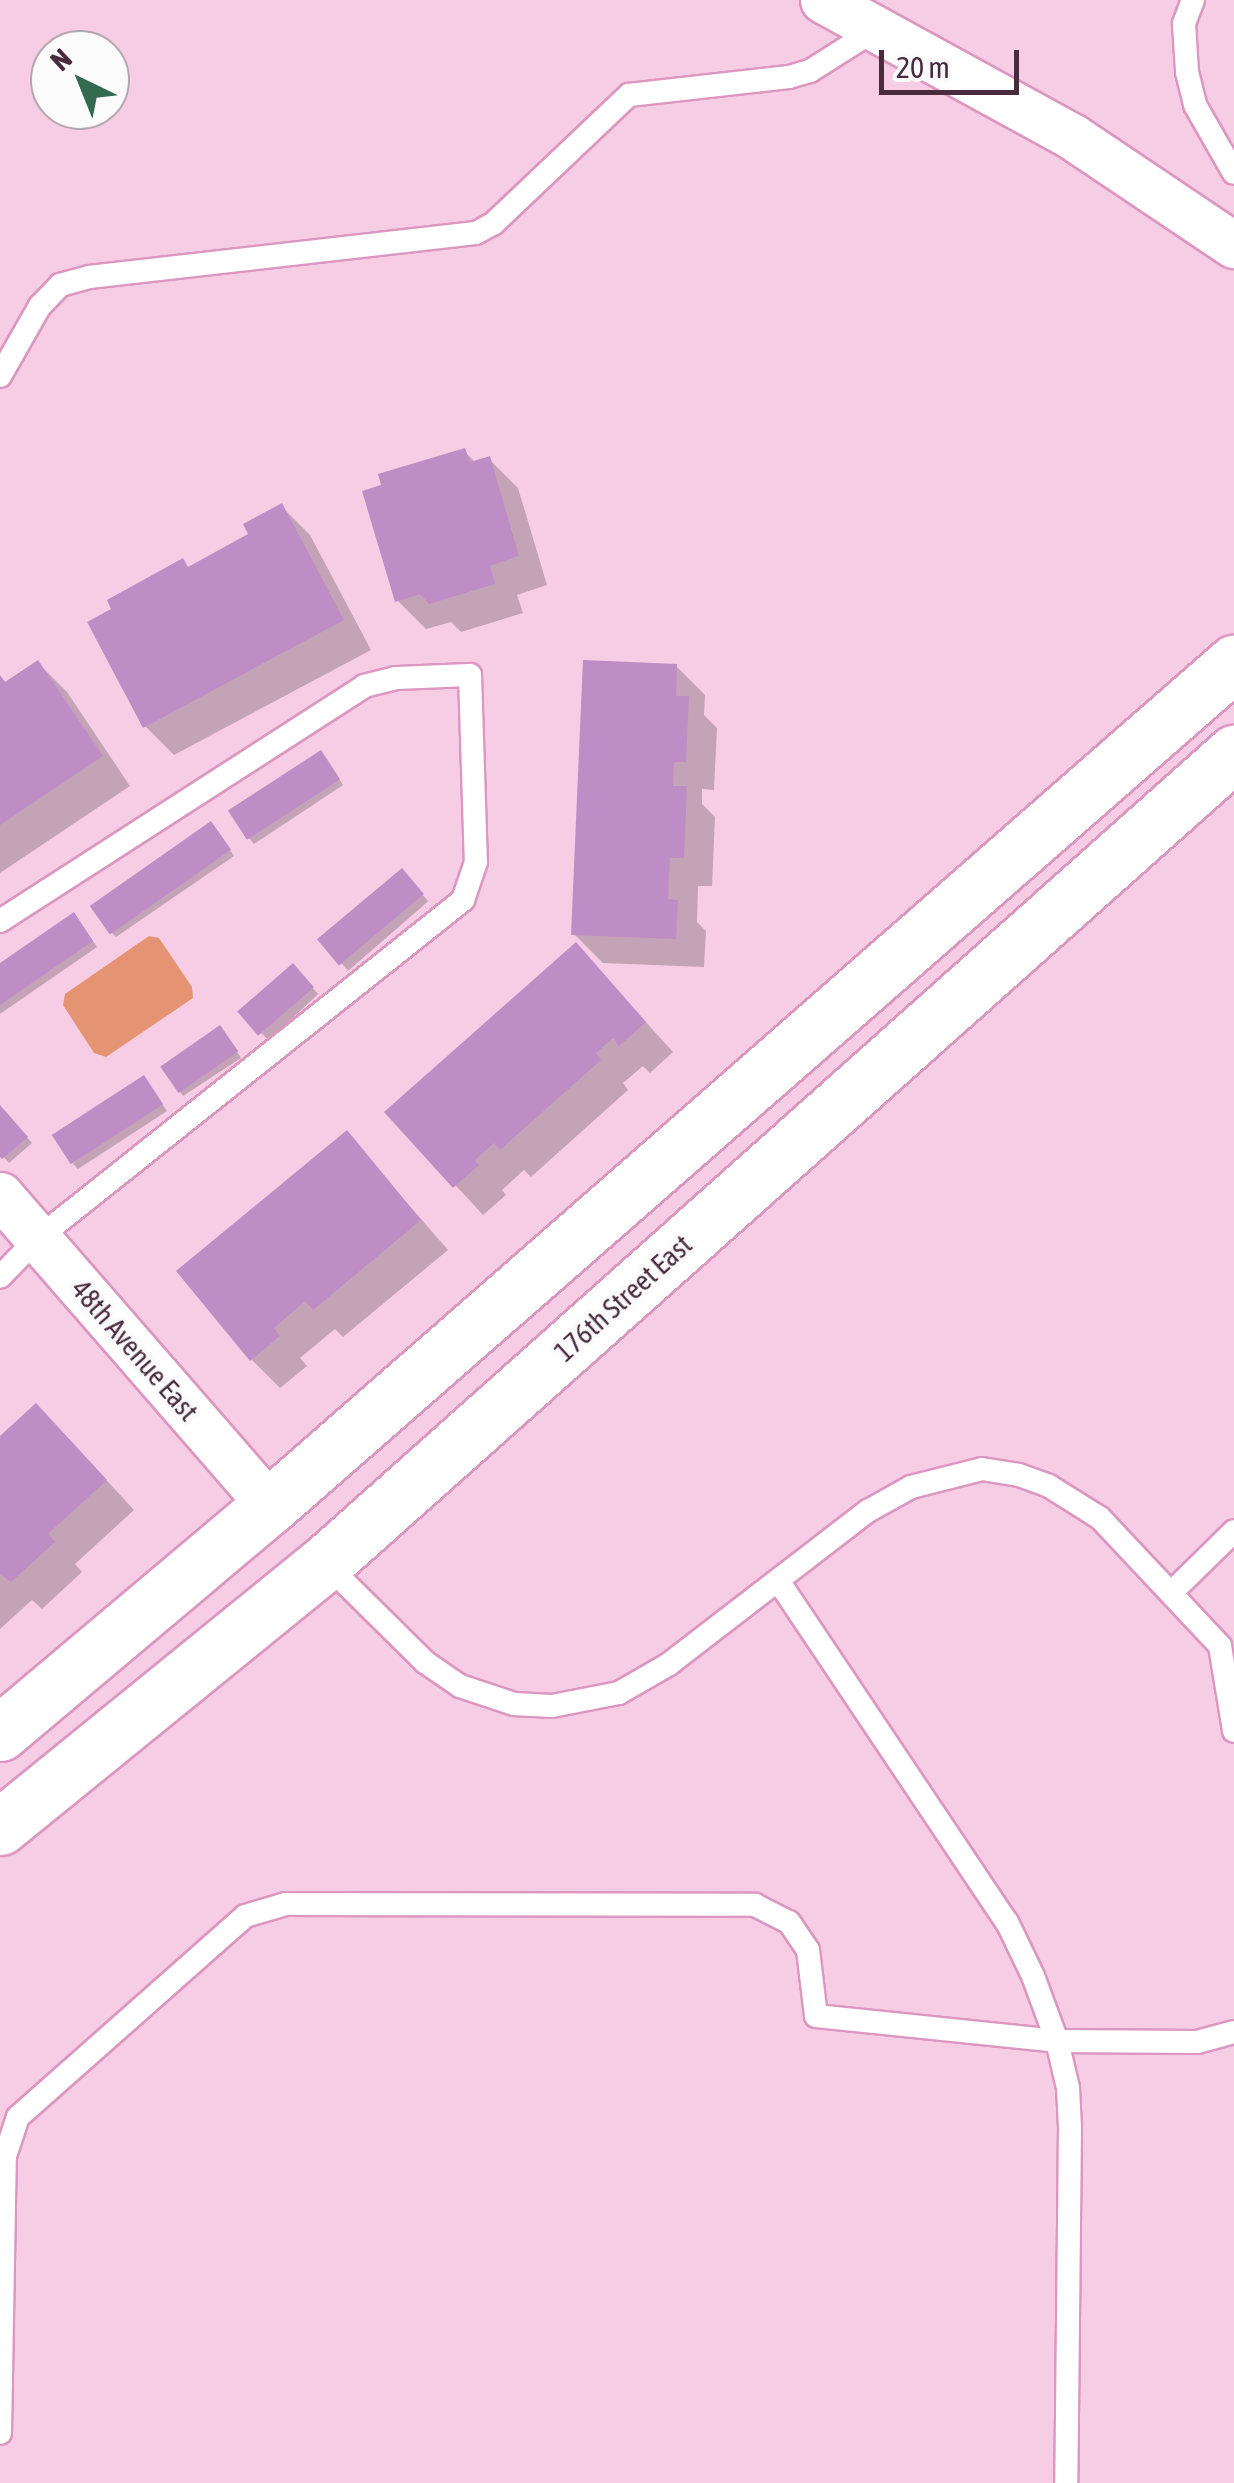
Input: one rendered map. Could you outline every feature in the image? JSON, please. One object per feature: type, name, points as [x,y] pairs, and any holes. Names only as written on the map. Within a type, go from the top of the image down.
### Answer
[{"type":"main road","points":[[0,1734],[270,1506],[1234,664]]},
{"type":"main road","name":"176th Street East","points":[[0,1827],[325,1563],[1234,753]]},
{"type":"main road","points":[[0,1780],[139,1652],[197,1568]]},
{"type":"street","points":[[823,0],[1073,137],[1234,245]]},
{"type":"street","name":"48th Avenue East","points":[[0,1194],[270,1506]]},
{"type":"lane","points":[[1193,0],[1184,24],[1187,72],[1195,105],[1234,172]]},
{"type":"lane","points":[[0,376],[40,306],[60,285],[89,276],[476,233],[494,223],[629,95],[789,77],[810,71],[878,28]]},
{"type":"lane","points":[[0,922],[364,686],[396,678],[470,675],[476,862],[464,900],[38,1238],[0,1277]]},
{"type":"lane","points":[[325,1563],[426,1662],[460,1686],[514,1704],[552,1706],[620,1692],[669,1664],[882,1503],[911,1486],[982,1469],[1019,1475],[1077,1501],[1100,1518],[1220,1646],[1234,1731]]},
{"type":"lane","points":[[1170,1593],[1234,1530]]},
{"type":"lane","points":[[779,1582],[1007,1922],[1033,1976],[1057,2041],[1068,2088],[1070,2128],[1066,2483]]},
{"type":"lane","points":[[0,2433],[5,2156],[18,2117],[244,1916],[286,1904],[755,1905],[789,1922],[808,1950],[816,2016],[1057,2041],[1197,2042],[1234,2032]]},
{"type":"shaded area","points":[[149,936],[159,938],[192,987],[193,998],[106,1057],[94,1053],[63,1005],[65,994]]},
{"type":"building","points":[[465,448],[470,462],[490,456],[519,556],[490,566],[495,584],[429,604],[420,594],[395,602],[362,491],[381,485],[378,474]]},
{"type":"building","points":[[282,503],[344,620],[143,728],[87,622],[111,609],[107,600],[183,558],[188,567],[248,534],[243,524]]},
{"type":"building","points":[[38,660],[103,756],[0,825],[0,675],[5,682]]},
{"type":"building","points":[[583,660],[677,664],[676,696],[689,696],[686,762],[674,762],[673,786],[687,786],[684,858],[670,858],[668,899],[678,900],[676,939],[571,935]]},
{"type":"building","points":[[321,750],[340,779],[247,840],[228,810]]},
{"type":"building","points":[[211,821],[231,850],[110,935],[90,906]]},
{"type":"building","points":[[402,868],[424,894],[339,965],[317,939]]},
{"type":"building","points":[[74,912],[93,941],[0,1005],[0,963]]},
{"type":"building","points":[[576,942],[646,1022],[619,1046],[613,1038],[596,1053],[601,1060],[500,1150],[494,1143],[475,1160],[479,1165],[453,1188],[384,1112]]},
{"type":"building","points":[[293,963],[314,987],[258,1036],[237,1012]]},
{"type":"building","points":[[220,1025],[238,1051],[179,1093],[160,1067]]},
{"type":"building","points":[[144,1075],[163,1104],[71,1164],[52,1135]]},
{"type":"building","points":[[0,1105],[28,1137],[2,1159],[0,1157]]},
{"type":"building","points":[[347,1130],[421,1220],[313,1310],[305,1301],[274,1328],[280,1336],[250,1361],[176,1271]]},
{"type":"building","points":[[36,1403],[107,1480],[48,1534],[55,1542],[11,1582],[0,1574],[0,1436]]}]
